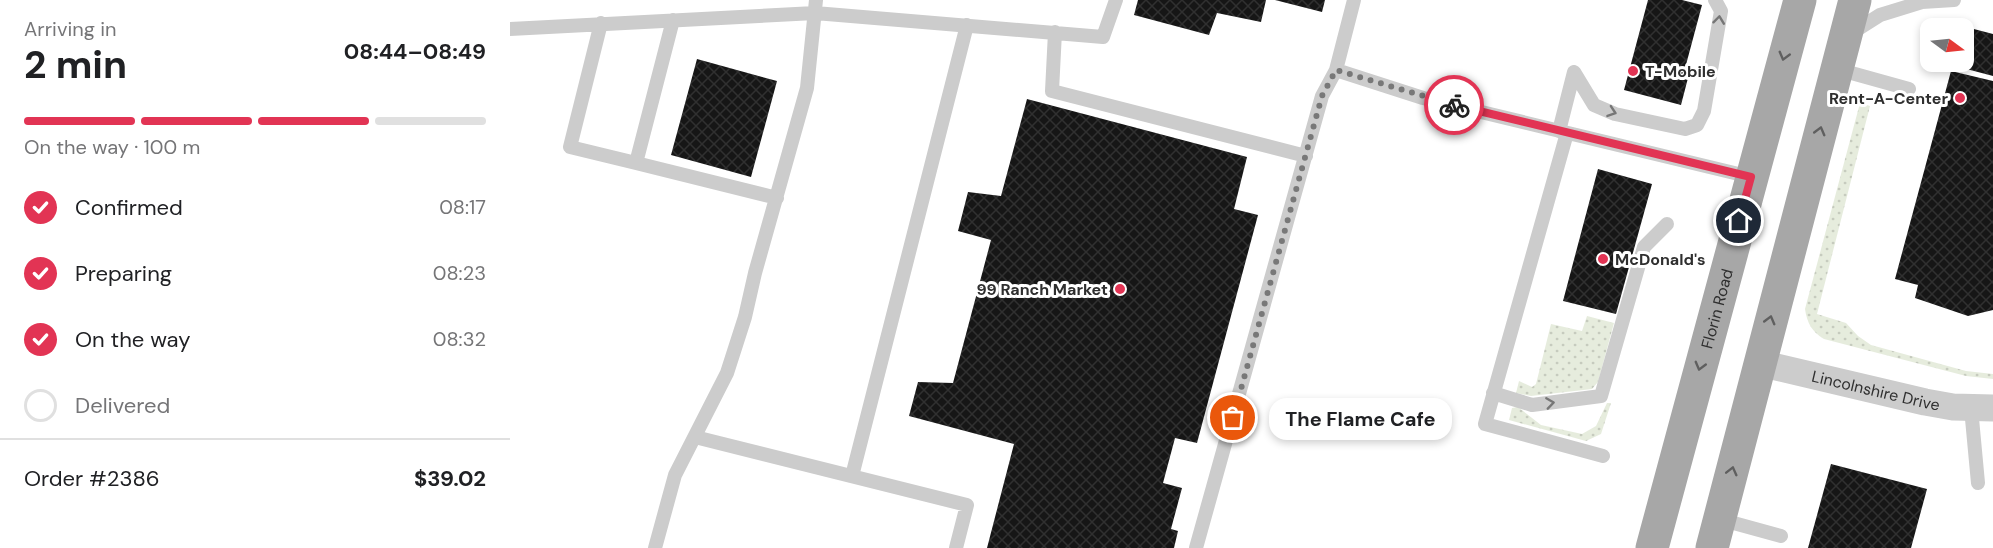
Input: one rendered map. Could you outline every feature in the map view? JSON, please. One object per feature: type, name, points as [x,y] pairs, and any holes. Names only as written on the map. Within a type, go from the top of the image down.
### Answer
[{"type":"main road","name":"Florin Road","points":[[1652,548],[1800,0]]},
{"type":"main road","points":[[1715,534],[1855,0]]},
{"type":"street","name":"Lincolnshire Drive","points":[[1759,363],[1925,402],[1982,408]]},
{"type":"lane","points":[[510,29],[673,20],[816,7],[967,25],[1103,37],[1116,0]]},
{"type":"lane","points":[[1196,548],[1322,96],[1336,70],[1354,0]]},
{"type":"lane","points":[[1603,456],[1485,424],[1563,132],[1574,72],[1594,105],[1616,114],[1685,129],[1697,125],[1704,111],[1721,11],[1715,0]]},
{"type":"lane","points":[[1846,36],[1880,15],[1922,2],[1954,0]]},
{"type":"lane","points":[[655,548],[675,475],[727,373],[745,317],[755,273],[807,88],[816,7]]},
{"type":"lane","points":[[636,163],[673,20]]},
{"type":"lane","points":[[601,23],[570,147],[777,198]]},
{"type":"lane","points":[[852,476],[967,25]]},
{"type":"lane","points":[[1055,32],[1052,92],[1306,156]]},
{"type":"lane","points":[[1837,69],[1910,89]]},
{"type":"lane","points":[[1336,70],[1423,98],[1751,177]]},
{"type":"lane","points":[[1493,393],[1532,405],[1601,396],[1644,248],[1667,224]]},
{"type":"lane","points":[[1978,483],[1982,408]]},
{"type":"lane","points":[[695,437],[967,505],[956,548]]},
{"type":"lane","points":[[1715,534],[1780,536]]},
{"type":"green space","points":[[1860,103],[1870,106],[1817,314],[1846,323],[1858,336],[1871,345],[1966,371],[1993,374],[1993,379],[1966,376],[1824,339],[1813,330],[1807,319],[1805,309]]},
{"type":"green space","points":[[1587,316],[1614,323],[1598,382],[1592,389],[1531,396],[1516,393],[1519,381],[1532,387],[1536,384],[1551,324],[1582,331]]},
{"type":"green space","points":[[1607,403],[1611,403],[1601,434],[1586,441],[1509,420],[1512,408],[1518,407],[1541,425],[1582,434],[1596,426]]},
{"type":"building","points":[[1138,0],[1266,0],[1261,22],[1217,13],[1209,35],[1134,15]]},
{"type":"building","points":[[1275,0],[1325,0],[1322,12]]},
{"type":"building","points":[[1648,0],[1682,0],[1702,5],[1683,76],[1688,78],[1681,105],[1624,90]]},
{"type":"building","points":[[1974,29],[1993,34],[1993,76],[1974,71]]},
{"type":"building","points":[[697,59],[777,81],[751,177],[671,155]]},
{"type":"building","points":[[1951,72],[1993,81],[1993,310],[1968,316],[1915,298],[1918,285],[1895,279]]},
{"type":"building","points":[[1027,99],[1247,157],[1234,209],[1258,215],[1197,443],[1175,438],[1163,483],[1182,488],[1171,529],[1178,531],[1174,548],[987,548],[1014,444],[909,416],[918,382],[953,383],[991,240],[958,231],[968,192],[1001,196]]},
{"type":"building","points":[[1598,169],[1652,184],[1616,314],[1563,301]]},
{"type":"building","points":[[1831,464],[1927,489],[1911,548],[1808,548]]},
{"type":"way so far","points":[[1233,418],[1322,96],[1336,70],[1423,98],[1454,105]]},
{"type":"place","name":"T-Mobile","points":[[1633,71]]},
{"type":"place","name":"Rent-A-Center","points":[[1960,98]]},
{"type":"place","name":"McDonald's","points":[[1603,259]]},
{"type":"place","name":"99 Ranch Market","points":[[1120,289]]},
{"type":"place","name":"The Flame Cafe","points":[[1233,418]]},
{"type":"route","points":[[1454,105],[1751,177],[1739,221]]}]
